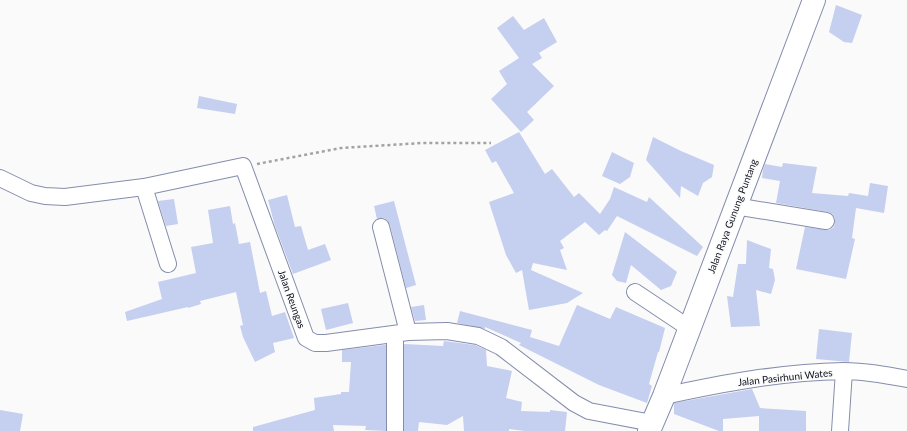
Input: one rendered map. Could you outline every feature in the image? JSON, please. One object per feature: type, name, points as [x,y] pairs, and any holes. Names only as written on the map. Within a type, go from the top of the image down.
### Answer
[{"type":"street","name":"Jalan Raya Gunung Puntang","points":[[651,427],[814,0]]},
{"type":"street","points":[[0,178],[31,193],[45,196],[65,197],[144,187],[243,166]]},
{"type":"street","name":"Jalan Reungas","points":[[243,166],[306,338],[315,343],[326,343],[401,333],[447,331],[478,336],[501,347],[574,403],[589,411],[651,427]]},
{"type":"street","points":[[144,187],[168,264]]},
{"type":"street","points":[[735,206],[826,221]]},
{"type":"street","points":[[381,227],[401,333],[395,431]]},
{"type":"street","points":[[635,292],[689,328]]},
{"type":"street","points":[[840,431],[844,371]]},
{"type":"street","name":"Jalan Pasirhuni Wates","points":[[664,396],[710,386],[782,375],[844,371],[879,374],[907,380]]},
{"type":"path","points":[[243,166],[341,148],[422,143],[490,143]]},
{"type":"building","points":[[836,5],[862,15],[852,43],[844,42],[829,32]]},
{"type":"building","points":[[513,16],[524,30],[544,18],[557,42],[539,53],[542,58],[532,64],[554,86],[527,112],[534,120],[521,132],[491,99],[507,84],[499,71],[519,58],[497,28]]},
{"type":"building","points":[[199,96],[237,104],[235,114],[197,108]]},
{"type":"building","points":[[519,132],[545,174],[552,169],[574,197],[579,193],[600,214],[610,199],[614,187],[647,202],[649,197],[703,247],[697,256],[617,216],[607,231],[605,230],[599,235],[585,222],[560,241],[564,248],[560,250],[567,270],[533,263],[531,270],[583,293],[567,303],[529,310],[522,270],[516,273],[506,255],[489,202],[514,193],[496,161],[492,163],[485,150]]},
{"type":"building","points":[[653,137],[714,165],[712,177],[703,183],[698,196],[681,186],[680,198],[646,160]]},
{"type":"building","points":[[612,152],[634,163],[630,177],[620,184],[602,176]]},
{"type":"building","points":[[783,163],[817,167],[812,193],[848,196],[849,193],[868,196],[870,183],[888,186],[884,213],[856,208],[852,238],[855,239],[846,279],[796,269],[805,227],[829,230],[834,227],[835,218],[828,212],[776,203],[780,181],[762,178],[763,170],[765,164],[782,167]]},
{"type":"building","points":[[287,195],[295,227],[301,226],[308,250],[325,244],[331,260],[293,274],[275,226],[268,200]]},
{"type":"building","points":[[174,199],[178,224],[166,226],[158,201]]},
{"type":"building","points":[[394,201],[416,285],[406,288],[390,225],[384,218],[377,219],[374,206]]},
{"type":"building","points":[[230,206],[233,224],[235,223],[239,244],[250,242],[260,293],[266,291],[272,316],[285,312],[294,338],[273,343],[275,352],[255,362],[243,337],[240,326],[243,325],[236,292],[200,301],[201,304],[188,308],[127,321],[125,312],[162,299],[158,282],[196,273],[191,247],[213,243],[208,210]]},
{"type":"building","points":[[625,232],[677,272],[671,286],[661,290],[631,265],[626,283],[617,281],[612,275]]},
{"type":"building","points":[[747,240],[771,249],[769,268],[773,269],[775,280],[771,294],[756,290],[760,326],[731,327],[727,296],[733,297],[738,264],[746,264]]},
{"type":"building","points":[[348,303],[353,323],[326,330],[321,309]]},
{"type":"building","points":[[424,305],[426,320],[415,321],[411,307]]},
{"type":"building","points":[[577,305],[610,319],[616,307],[665,328],[649,384],[652,386],[647,403],[599,385],[519,345],[521,343],[485,327],[485,329],[457,323],[460,311],[532,330],[530,337],[559,346]]},
{"type":"building","points":[[819,329],[852,333],[849,362],[816,359]]},
{"type":"building","points":[[444,341],[475,345],[486,350],[487,366],[512,371],[506,398],[522,402],[521,411],[550,412],[550,410],[567,412],[565,431],[525,431],[509,429],[509,431],[464,431],[463,416],[447,425],[419,422],[418,431],[404,431],[404,344],[443,346]]},
{"type":"building","points":[[386,345],[386,431],[365,430],[366,426],[333,425],[334,431],[253,431],[253,427],[315,410],[314,398],[341,394],[341,392],[349,392],[351,362],[342,362],[342,350]]},
{"type":"building","points":[[752,389],[760,408],[806,411],[806,431],[759,431],[759,416],[723,419],[723,431],[719,431],[674,414],[674,403]]},
{"type":"building","points":[[0,410],[23,414],[20,431],[0,431]]}]
